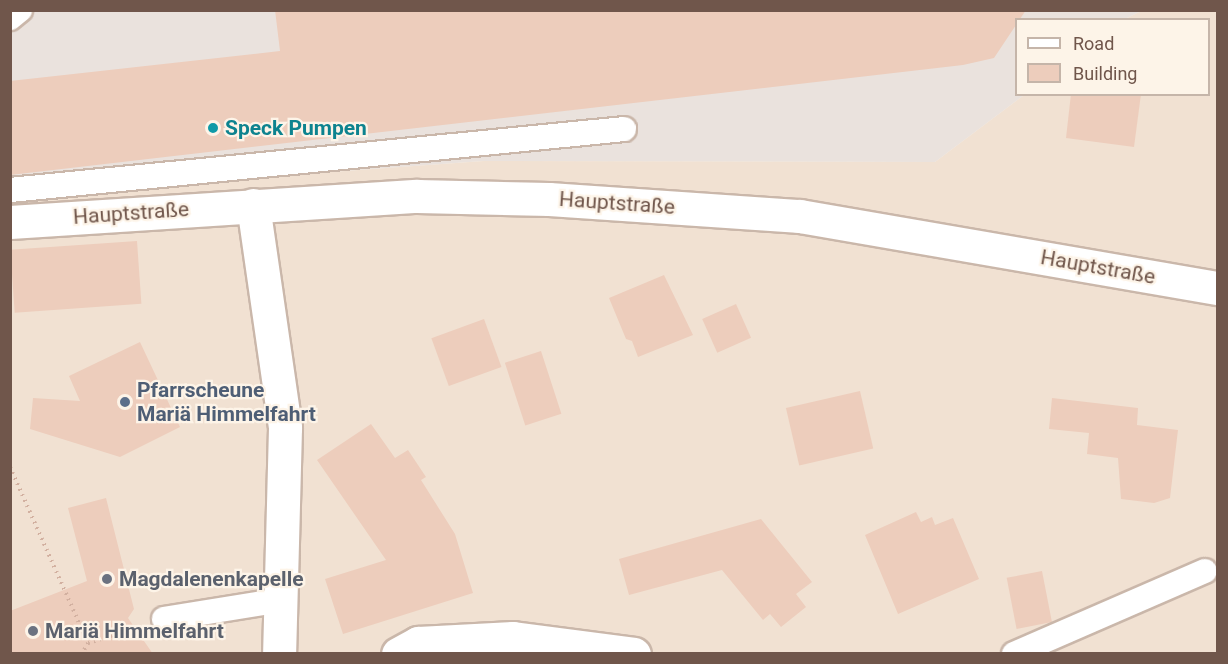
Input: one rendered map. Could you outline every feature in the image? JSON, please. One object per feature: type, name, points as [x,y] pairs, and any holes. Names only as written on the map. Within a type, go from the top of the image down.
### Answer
[{"type":"main road","name":"Hauptstraße","points":[[10,222],[417,196],[538,198],[800,216],[1218,288]]},
{"type":"main road","points":[[254,205],[285,428],[279,654]]},
{"type":"main road","points":[[399,654],[418,643],[513,638],[634,654]]},
{"type":"lane","points":[[10,18],[20,10]]},
{"type":"lane","points":[[10,190],[624,129]]},
{"type":"lane","points":[[1014,654],[1205,571]]},
{"type":"lane","points":[[164,619],[281,600]]},
{"type":"path","points":[[10,466],[88,642]]},
{"type":"path","points":[[82,654],[88,642],[164,619]]},
{"type":"shaded area","points":[[11,11],[1141,11],[1127,18],[1015,18],[1015,96],[1023,96],[935,162],[483,161],[11,195]]},
{"type":"shaded area","points":[[1141,11],[1217,11],[1217,653],[11,654],[11,195],[484,161],[935,162],[1023,96],[1210,96],[1210,18],[1127,18]]},
{"type":"building","name":"Speck Pumpen","points":[[275,10],[1026,10],[1021,18],[1015,18],[1015,26],[994,58],[963,65],[10,175],[10,81],[280,51]]},
{"type":"building","points":[[1071,96],[1141,96],[1134,147],[1066,138]]},
{"type":"building","points":[[137,241],[141,304],[15,313],[10,250]]},
{"type":"building","points":[[664,275],[693,335],[638,357],[632,341],[626,339],[609,298]]},
{"type":"building","points":[[736,304],[751,338],[717,353],[702,319]]},
{"type":"building","points":[[484,319],[501,367],[449,386],[431,338]]},
{"type":"building","name":"Pfarrscheune Mariä Himmelfahrt","points":[[140,342],[180,427],[120,457],[30,429],[33,398],[80,401],[69,376]]},
{"type":"building","points":[[541,351],[561,414],[525,426],[505,363]]},
{"type":"building","points":[[860,391],[873,448],[799,466],[786,408]]},
{"type":"building","points":[[1052,398],[1138,408],[1137,425],[1178,430],[1170,498],[1154,503],[1121,499],[1118,458],[1087,454],[1089,433],[1049,429]]},
{"type":"building","points":[[371,424],[395,458],[408,450],[426,477],[421,480],[455,534],[473,593],[343,634],[325,579],[386,560],[317,460]]},
{"type":"building","points":[[106,498],[134,609],[128,618],[153,654],[10,654],[10,611],[87,581],[68,508]]},
{"type":"building","points":[[916,512],[921,522],[932,517],[935,525],[953,518],[979,579],[898,614],[865,535]]},
{"type":"building","points":[[761,519],[812,582],[796,594],[806,607],[781,627],[770,614],[763,620],[722,570],[629,595],[619,559]]},
{"type":"building","points":[[1042,571],[1052,622],[1017,629],[1007,578]]},
{"type":"place","name":"Speck Pumpen","points":[[213,128]]},
{"type":"place","name":"Pfarrscheune Mariä Himmelfahrt","points":[[125,402]]},
{"type":"place","name":"Magdalenenkapelle","points":[[107,579]]},
{"type":"place","name":"Mariä Himmelfahrt","points":[[33,631]]}]
